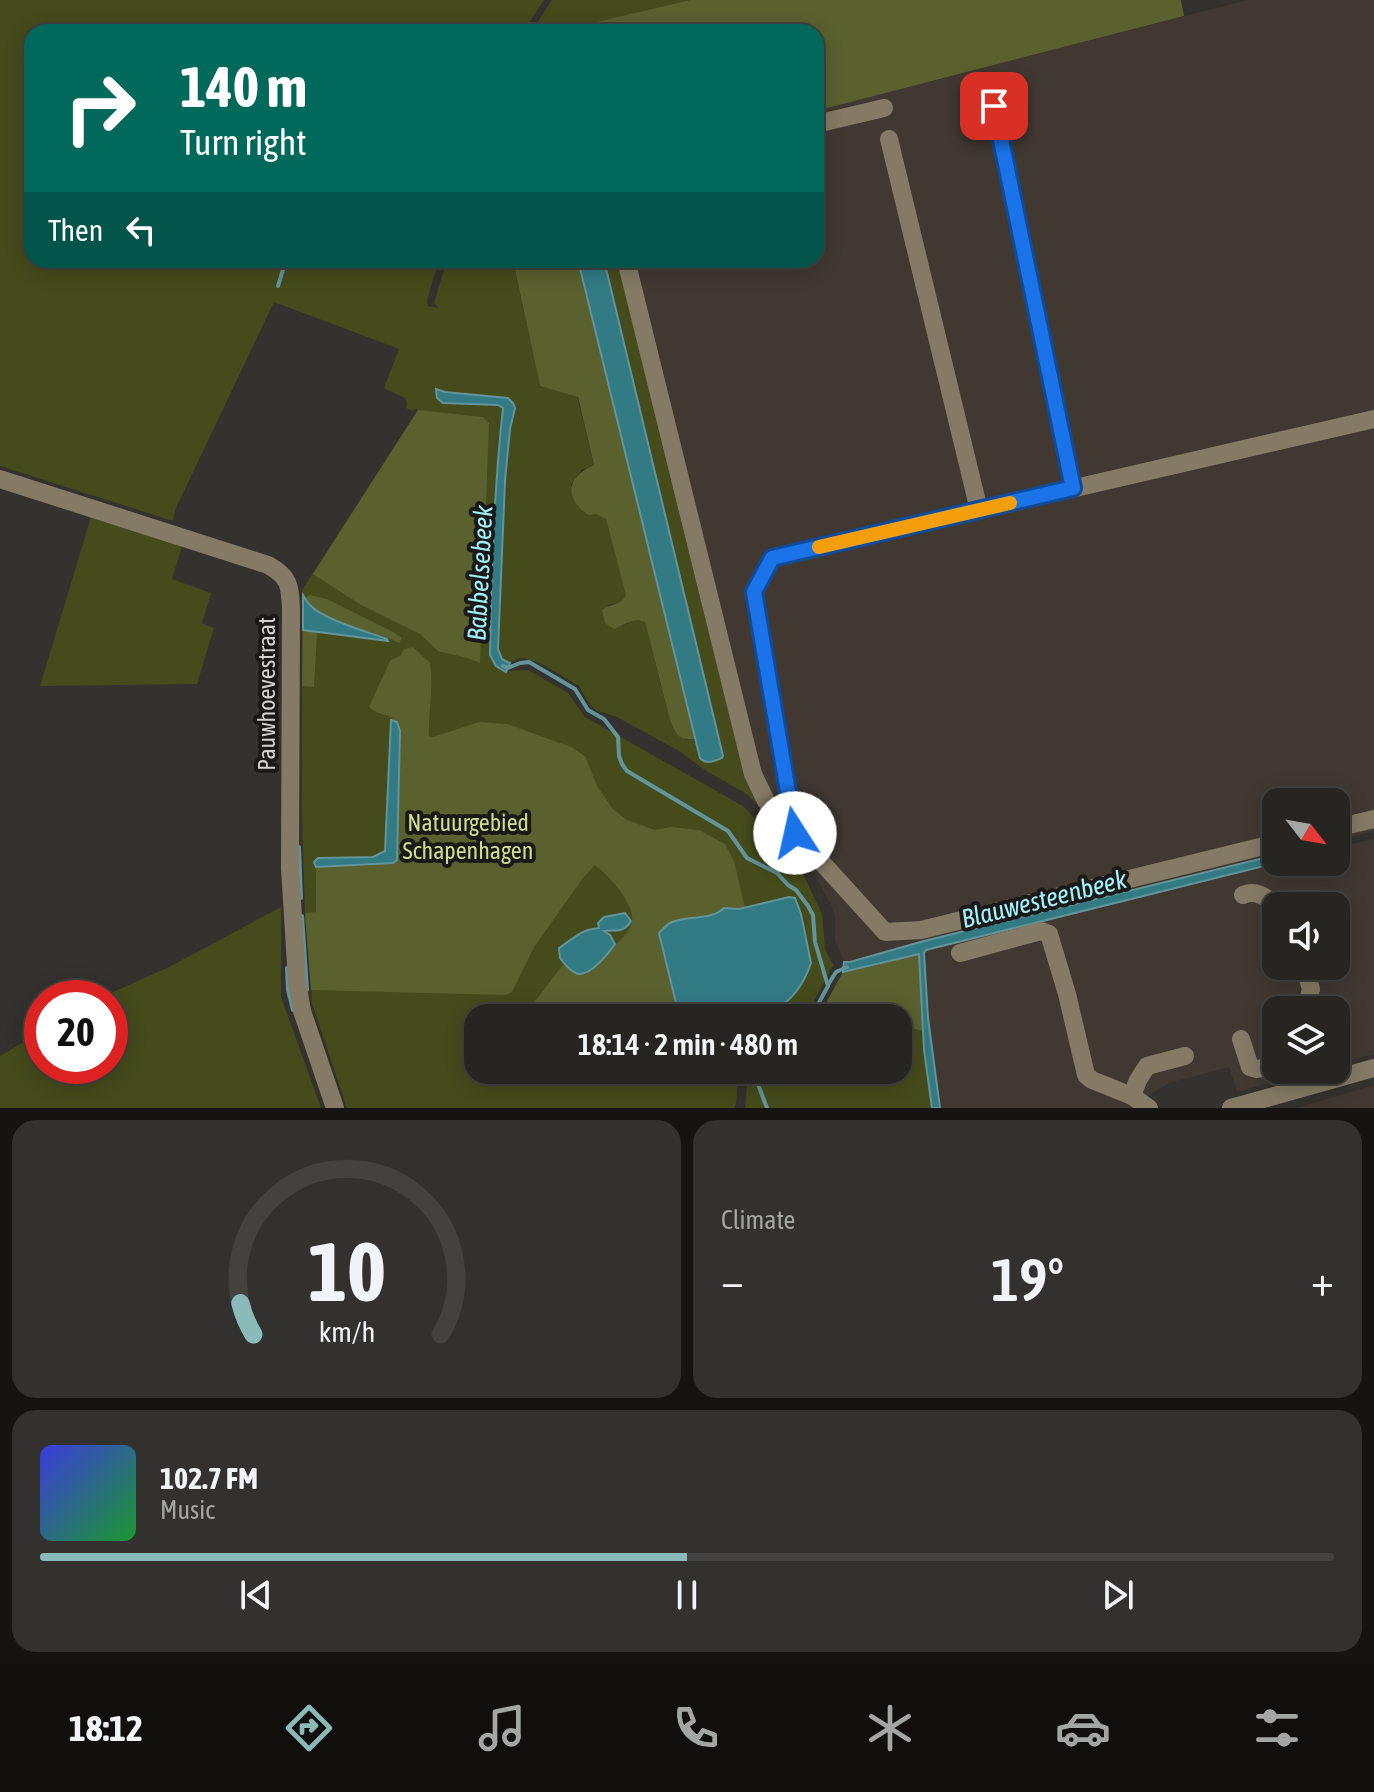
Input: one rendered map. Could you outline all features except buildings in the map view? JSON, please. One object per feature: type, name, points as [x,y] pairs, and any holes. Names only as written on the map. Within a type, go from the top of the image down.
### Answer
[{"type":"street","points":[[994,106],[1073,488]]},
{"type":"street","points":[[824,122],[884,108]]},
{"type":"street","points":[[889,139],[979,510]]},
{"type":"street","points":[[628,268],[753,774],[766,801],[885,932],[921,930],[1262,846]]},
{"type":"street","points":[[795,833],[754,592],[772,558],[1374,419]]},
{"type":"street","name":"Pauwhoevestraat","points":[[0,479],[268,565],[283,574],[287,581],[291,610],[290,868],[297,981],[302,1011],[335,1108]]},
{"type":"street","points":[[1350,825],[1374,819]]},
{"type":"street","points":[[1243,895],[1249,892],[1262,896]]},
{"type":"street","points":[[960,953],[1041,931],[1049,934],[1086,1075],[1132,1096],[1149,1108]]},
{"type":"street","points":[[1241,1039],[1250,1067],[1262,1067]]},
{"type":"street","points":[[1132,1096],[1147,1066],[1185,1056]]},
{"type":"street","points":[[1350,1072],[1374,1068]]},
{"type":"street","points":[[1231,1108],[1301,1084]]},
{"type":"shaded area","points":[[1248,0],[1374,0],[1374,831],[1350,837],[1350,788],[1262,788],[1262,858],[844,962],[835,940],[834,911],[813,871],[757,804],[623,268],[824,268],[824,109]]},
{"type":"shaded area","points":[[1374,839],[1374,1054],[1350,1060],[1350,996],[1262,996],[1262,1084],[1266,1084],[1237,1092],[1229,1067],[1169,1083],[1144,1098],[1136,1108],[940,1108],[928,1018],[926,950],[1262,866],[1262,876],[1350,876],[1350,845]]},
{"type":"shaded area","points":[[1374,1085],[1374,1108],[1297,1108]]},
{"type":"green space","name":"Natuurgebied Schapenhagen","points":[[0,0],[544,0],[528,24],[24,24],[24,268],[437,268],[427,300],[428,306],[439,308],[434,303],[445,268],[515,268],[540,386],[577,396],[594,465],[582,470],[571,485],[596,514],[606,519],[627,595],[619,603],[608,605],[622,626],[633,621],[645,622],[676,733],[686,740],[695,739],[700,758],[723,756],[606,268],[623,268],[757,804],[679,751],[617,717],[595,710],[579,686],[542,664],[524,658],[510,663],[500,657],[505,481],[515,408],[508,398],[436,389],[437,398],[503,408],[494,531],[492,661],[506,671],[528,670],[568,693],[585,717],[743,806],[804,876],[822,914],[825,949],[833,965],[813,1004],[464,1004],[464,1084],[736,1084],[735,1108],[347,1108],[312,1003],[302,820],[302,590],[418,410],[406,408],[405,398],[384,388],[399,349],[274,302],[175,510],[173,521],[0,466]]},
{"type":"green space","points":[[552,0],[690,0],[592,24],[536,24]]},
{"type":"green space","points":[[690,0],[1181,0],[1184,16],[824,109],[824,24],[592,23]]},
{"type":"green space","points":[[515,268],[580,268],[695,739],[681,738],[672,725],[645,622],[633,621],[614,629],[605,623],[602,610],[621,601],[626,595],[606,519],[596,514],[588,515],[572,494],[578,475],[594,465],[578,397],[540,386]]},
{"type":"green space","points":[[418,410],[483,417],[489,423],[480,663],[438,651],[420,634],[361,605],[313,574]]},
{"type":"green space","points":[[91,517],[182,546],[172,579],[211,593],[202,623],[214,628],[197,684],[40,686]]},
{"type":"green space","points":[[310,595],[327,599],[402,638],[399,643],[322,614],[306,598]]},
{"type":"green space","points":[[303,630],[317,632],[314,687],[302,686]]},
{"type":"green space","name":"Natuurgebied Schapenhagen","points":[[413,647],[430,663],[429,736],[479,722],[507,724],[571,747],[585,756],[597,786],[613,809],[627,820],[655,830],[671,827],[699,830],[725,844],[734,861],[745,908],[723,909],[717,914],[670,923],[659,933],[677,1004],[533,1004],[562,966],[577,974],[609,951],[629,929],[632,915],[625,898],[595,865],[534,947],[512,992],[506,995],[311,990],[305,913],[316,912],[316,867],[393,863],[397,860],[400,731],[394,720],[369,707],[390,661],[401,655],[404,649]]},
{"type":"green space","points":[[281,907],[281,997],[321,1108],[0,1108],[0,1056],[24,1042],[24,1084],[128,1084],[128,985]]},
{"type":"green space","points":[[919,954],[923,1031],[912,1028],[912,1004],[825,1004],[843,972]]},
{"type":"green space","points":[[912,1028],[923,1031],[932,1108],[745,1108],[747,1086],[912,1084]]},
{"type":"water","points":[[580,268],[606,268],[723,756],[713,761],[700,758]]},
{"type":"water","points":[[436,389],[508,398],[515,408],[505,481],[498,649],[502,659],[510,663],[506,672],[496,666],[490,655],[497,470],[503,408],[498,405],[443,403],[437,398]]},
{"type":"water","points":[[303,595],[310,605],[324,615],[388,641],[303,630]]},
{"type":"water","points":[[391,720],[397,722],[400,731],[397,860],[393,863],[316,867],[314,862],[318,858],[373,857],[385,851]]},
{"type":"water","points":[[1262,858],[1262,866],[926,950],[928,1018],[940,1108],[932,1108],[924,1050],[919,954],[843,972],[844,962]]},
{"type":"water","points":[[795,898],[811,963],[804,979],[783,1004],[677,1004],[659,933],[676,921],[712,915],[724,908],[739,909]]},
{"type":"water","points":[[625,913],[631,921],[625,928],[604,931],[615,944],[595,967],[577,974],[560,958],[559,948],[582,933],[599,928],[598,923],[604,917]]},
{"type":"waterway","points":[[278,286],[284,268]]},
{"type":"waterway","name":"Babbelsebeek","points":[[503,666],[508,668],[529,662],[575,689],[588,710],[604,719],[618,737],[619,756],[627,771],[728,831],[747,858],[777,873],[796,890],[813,915],[815,942],[828,986],[818,1004]]},
{"type":"waterway","points":[[299,847],[301,898]]},
{"type":"waterway","points":[[302,916],[307,990]]},
{"type":"waterway","name":"Blauwesteenbeek","points":[[828,985],[836,972],[847,967]]},
{"type":"waterway","points":[[287,968],[293,1010]]},
{"type":"waterway","points":[[759,1087],[767,1108]]},
{"type":"slow traffic","points":[[819,547],[1010,503]]},
{"type":"route","points":[[795,833],[754,592],[772,558],[1073,488],[994,106]]}]
